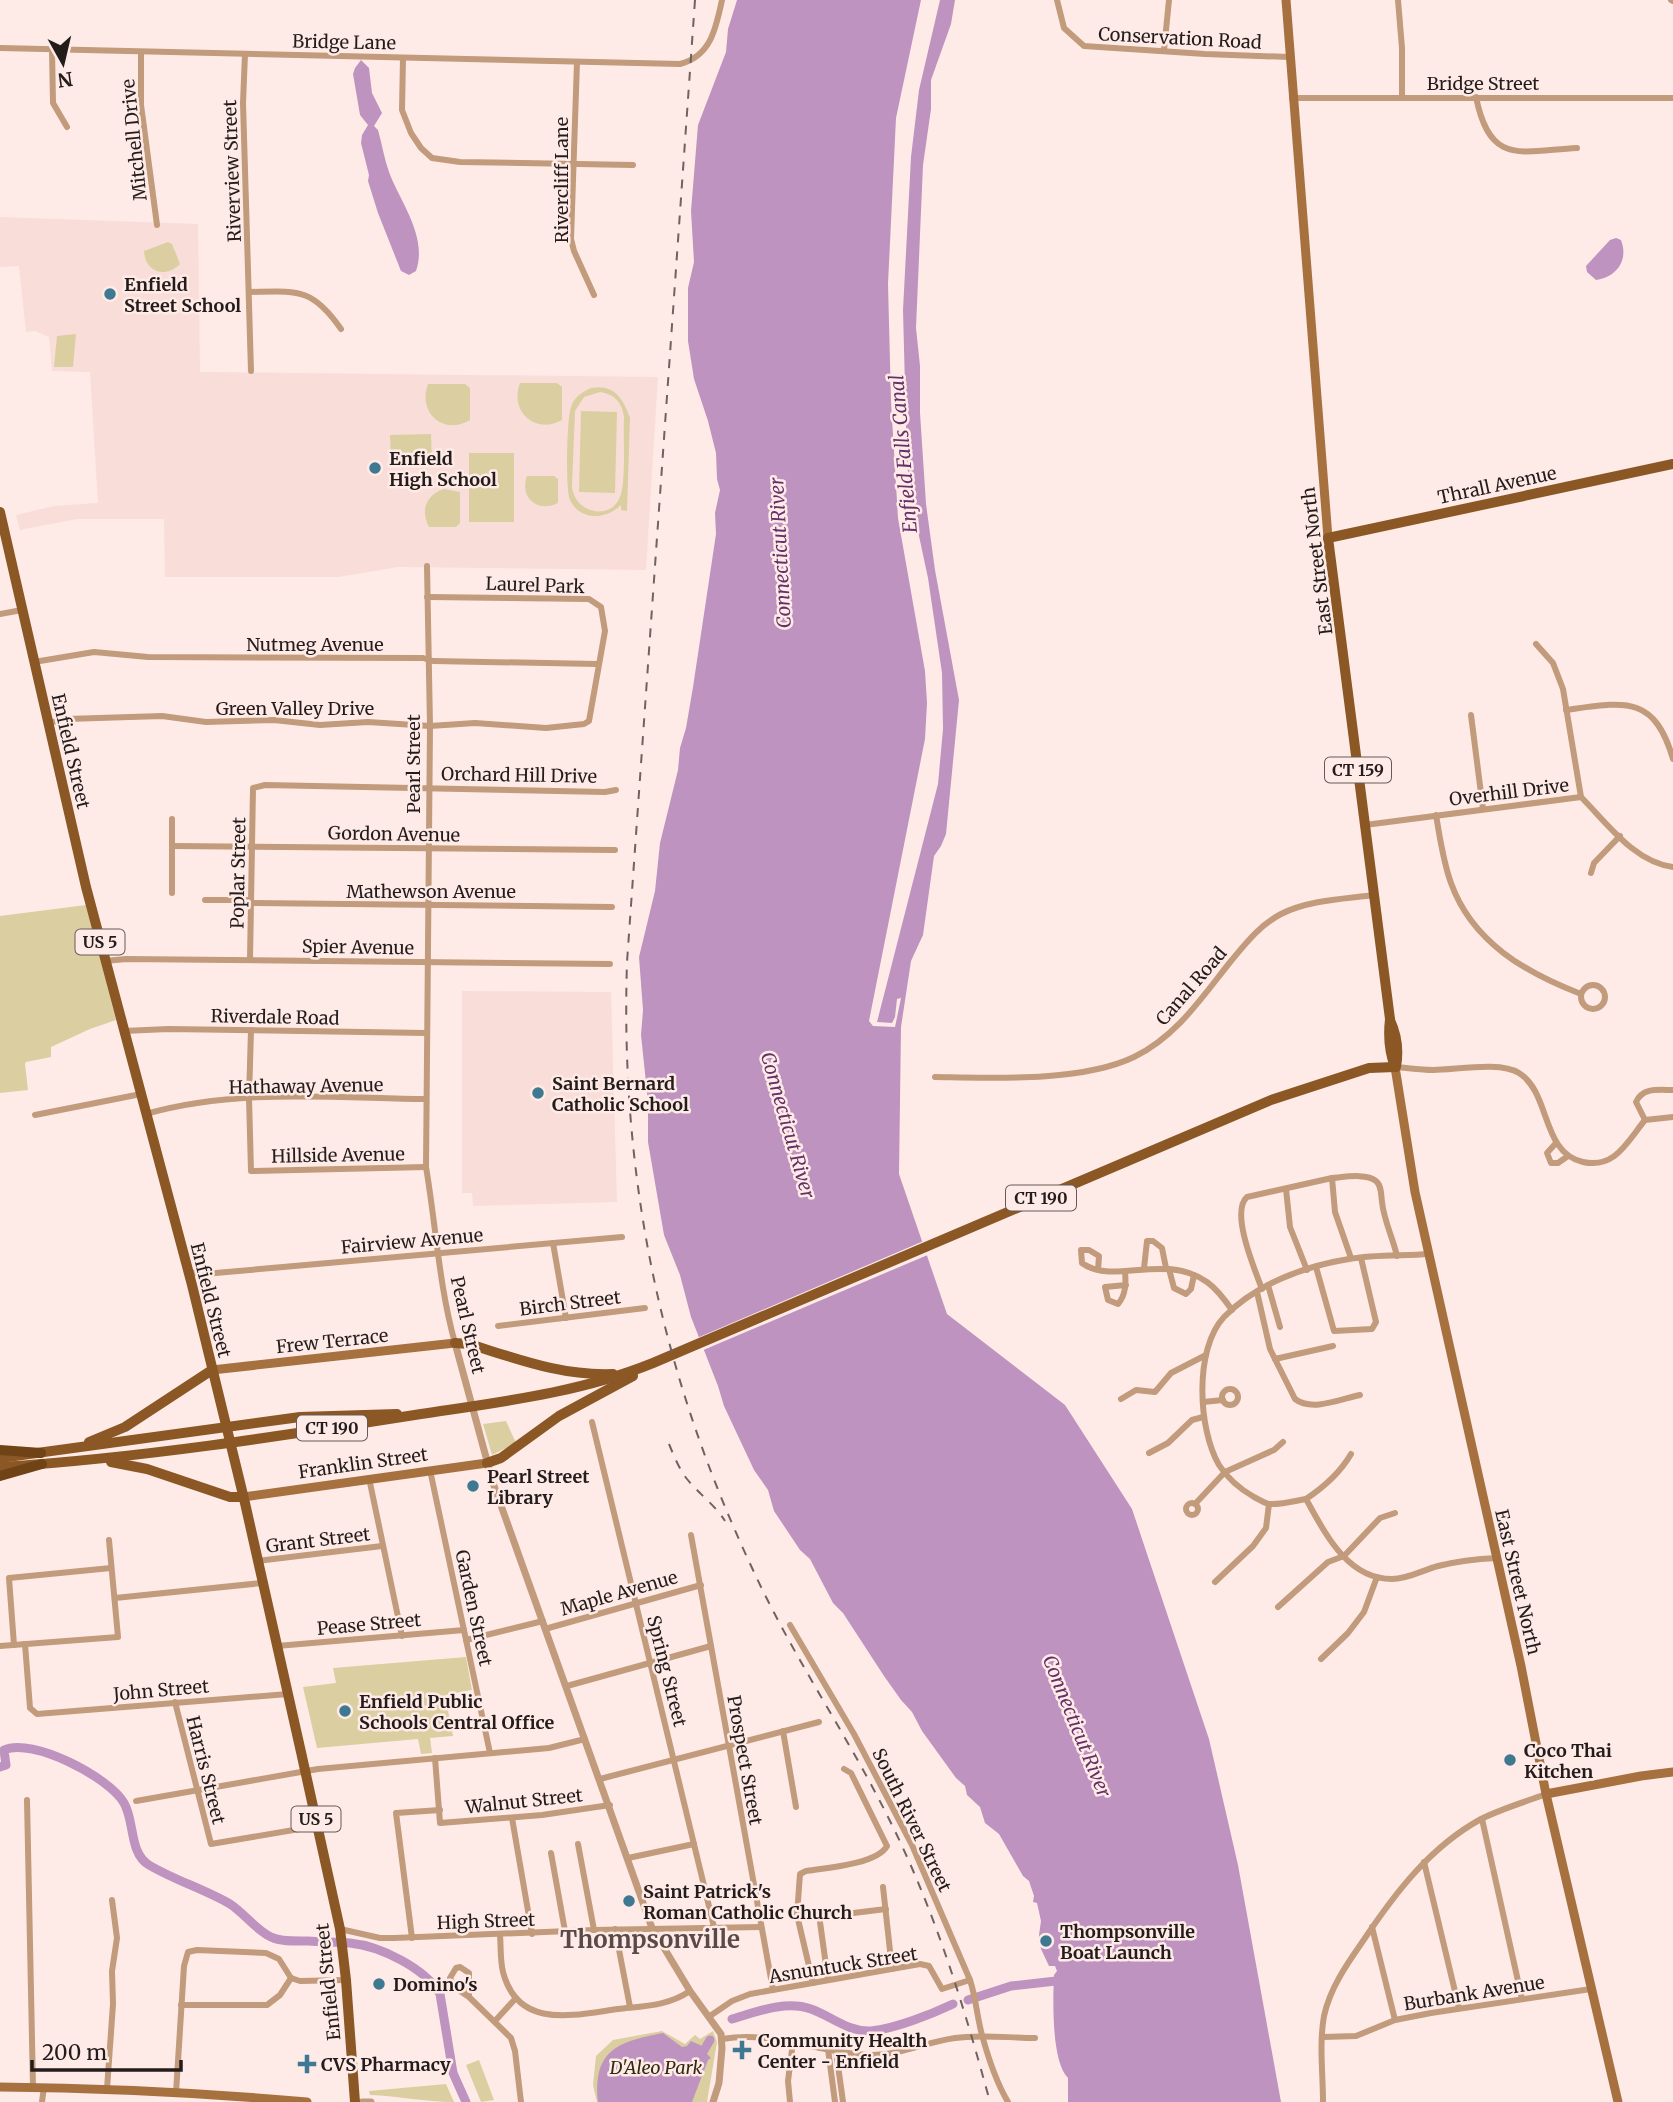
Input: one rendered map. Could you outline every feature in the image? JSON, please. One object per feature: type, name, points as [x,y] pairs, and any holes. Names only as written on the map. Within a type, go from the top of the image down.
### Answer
[{"type":"highway","points":[[0,1450],[41,1459]]},
{"type":"highway","points":[[0,1476],[41,1459]]},
{"type":"main road","name":"CT 159","points":[[1286,0],[1292,98]]},
{"type":"main road","name":"East Street North","points":[[1292,98],[1328,538],[1390,1019],[1390,1053],[1395,1067],[1415,1192],[1497,1558],[1546,1794],[1618,2102]]},
{"type":"main road","name":"Thrall Avenue","points":[[1328,538],[1673,464]]},
{"type":"main road","name":"Enfield Street","points":[[0,512],[106,961],[222,1410],[306,1771],[340,1933],[355,2102]]},
{"type":"main road","name":"CT 190","points":[[0,1458],[90,1460],[555,1393],[625,1374],[1271,1100],[1370,1068],[1395,1067]]},
{"type":"main road","points":[[455,1343],[468,1344],[564,1372],[587,1375],[625,1374]]},
{"type":"main road","name":"Frew Terrace","points":[[212,1370],[455,1343]]},
{"type":"main road","points":[[486,1463],[501,1458],[559,1416],[655,1362]]},
{"type":"main road","points":[[69,1450],[125,1427],[212,1370]]},
{"type":"main road","name":"CT 190","points":[[0,1468],[69,1450],[300,1417],[418,1414]]},
{"type":"main road","points":[[90,1460],[129,1464],[230,1497],[243,1497]]},
{"type":"main road","name":"Franklin Street","points":[[243,1497],[486,1463]]},
{"type":"main road","points":[[1546,1794],[1673,1772]]},
{"type":"main road","points":[[0,2087],[107,2089],[307,2102]]},
{"type":"street","name":"Bridge Lane","points":[[0,47],[670,64],[688,62],[699,56],[710,44],[722,0]]},
{"type":"street","name":"Conservation Road","points":[[1057,0],[1064,28],[1084,46],[1289,57]]},
{"type":"street","points":[[1164,50],[1169,0]]},
{"type":"street","points":[[1398,0],[1402,97]]},
{"type":"street","points":[[52,50],[52,103],[67,127]]},
{"type":"street","name":"Mitchell Drive","points":[[141,52],[141,105],[157,226]]},
{"type":"street","name":"Riverview Street","points":[[244,54],[251,371]]},
{"type":"street","points":[[403,58],[402,110],[405,122],[421,148],[432,158],[460,162],[633,165]]},
{"type":"street","name":"Rivercliff Lane","points":[[577,62],[571,239],[594,295]]},
{"type":"street","points":[[1476,97],[1480,120],[1493,142],[1508,151],[1577,148]]},
{"type":"street","name":"Bridge Street","points":[[1292,98],[1673,98]]},
{"type":"street","points":[[249,292],[300,293],[311,296],[321,303],[341,329]]},
{"type":"street","name":"Pearl Street","points":[[426,566],[430,726],[426,1167],[443,1293],[486,1463],[652,1928],[690,1991],[710,2016],[722,2039]]},
{"type":"street","name":"Laurel Park","points":[[427,597],[589,599],[601,607],[604,643],[602,656],[597,664],[591,718],[584,724]]},
{"type":"street","points":[[0,614],[22,610]]},
{"type":"street","points":[[1536,644],[1558,673],[1581,797]]},
{"type":"street","name":"Nutmeg Avenue","points":[[34,662],[94,652],[148,657],[423,658],[428,661],[597,664]]},
{"type":"street","points":[[1566,709],[1628,705],[1640,709],[1660,724],[1673,759]]},
{"type":"street","name":"Green Valley Drive","points":[[48,723],[67,719],[162,716],[206,722],[261,719],[320,725],[368,722],[430,726],[475,723],[545,728],[584,724]]},
{"type":"street","points":[[1471,716],[1483,809]]},
{"type":"street","name":"Orchard Hill Drive","points":[[253,788],[265,785],[605,792],[616,790]]},
{"type":"street","name":"Poplar Street","points":[[250,959],[253,788]]},
{"type":"street","name":"Overhill Drive","points":[[1365,825],[1581,797],[1639,855],[1660,865],[1673,867]]},
{"type":"street","points":[[1436,815],[1451,883],[1474,925],[1511,960],[1532,974],[1581,994]]},
{"type":"street","points":[[172,819],[172,893]]},
{"type":"street","points":[[1591,873],[1594,863],[1620,836]]},
{"type":"street","name":"Gordon Avenue","points":[[173,846],[615,850]]},
{"type":"street","name":"Canal Road","points":[[935,1077],[1063,1074],[1106,1068],[1125,1061],[1155,1045],[1172,1032],[1253,934],[1270,920],[1301,907],[1374,895]]},
{"type":"street","name":"Mathewson Avenue","points":[[205,900],[611,907]]},
{"type":"street","name":"Spier Avenue","points":[[106,961],[250,959],[610,964]]},
{"type":"street","points":[[249,1098],[251,1030]]},
{"type":"street","name":"Riverdale Road","points":[[124,1031],[426,1033]]},
{"type":"street","points":[[1395,1067],[1433,1070],[1497,1068],[1515,1071],[1525,1078],[1533,1089],[1556,1143],[1576,1161],[1602,1162],[1615,1157],[1625,1148],[1644,1120],[1673,1117]]},
{"type":"street","points":[[1644,1120],[1636,1101],[1639,1094],[1646,1091],[1673,1090]]},
{"type":"street","points":[[35,1115],[141,1094]]},
{"type":"street","name":"Hathaway Avenue","points":[[146,1114],[181,1106],[249,1098],[426,1099]]},
{"type":"street","name":"Hillside Avenue","points":[[249,1098],[251,1171],[426,1167]]},
{"type":"street","points":[[1556,1143],[1547,1153],[1551,1163],[1558,1163],[1568,1156]]},
{"type":"street","points":[[1280,1327],[1262,1289],[1244,1236],[1242,1201],[1247,1197],[1332,1178],[1371,1179],[1379,1184],[1397,1256]]},
{"type":"street","points":[[1332,1178],[1335,1212],[1351,1258]]},
{"type":"street","points":[[1286,1189],[1290,1227],[1307,1270]]},
{"type":"street","name":"Fairview Avenue","points":[[188,1272],[204,1274],[622,1237]]},
{"type":"street","points":[[1144,1268],[1147,1241],[1153,1241],[1161,1248],[1174,1288],[1186,1294],[1191,1289],[1194,1275]]},
{"type":"street","points":[[553,1243],[566,1318]]},
{"type":"street","points":[[1351,1454],[1344,1466],[1320,1490],[1306,1499],[1269,1504],[1242,1491],[1224,1472],[1213,1453],[1203,1417],[1203,1374],[1206,1355],[1216,1328],[1232,1310],[1262,1289],[1307,1270],[1351,1258],[1429,1254]]},
{"type":"street","points":[[1316,1267],[1334,1331],[1371,1329],[1376,1322],[1361,1258]]},
{"type":"street","points":[[1098,1270],[1168,1268],[1194,1275],[1208,1283],[1232,1310]]},
{"type":"street","points":[[1125,1271],[1126,1285]]},
{"type":"street","name":"Fairview Avenue","points":[[191,1283],[204,1274]]},
{"type":"street","points":[[1262,1289],[1267,1341],[1295,1399],[1301,1404],[1313,1405],[1360,1395]]},
{"type":"street","name":"Birch Street","points":[[498,1326],[645,1308]]},
{"type":"street","points":[[1275,1359],[1333,1346]]},
{"type":"street","points":[[1121,1399],[1136,1391],[1155,1392],[1171,1373],[1206,1355]]},
{"type":"street","points":[[1203,1402],[1223,1399]]},
{"type":"street","points":[[1149,1452],[1168,1443],[1192,1420],[1203,1417]]},
{"type":"street","name":"Spring Street","points":[[592,1422],[714,1927]]},
{"type":"street","points":[[1195,1504],[1224,1472],[1261,1457],[1283,1441]]},
{"type":"street","name":"Garden Street","points":[[430,1470],[490,1753]]},
{"type":"street","points":[[369,1478],[402,1636]]},
{"type":"street","points":[[1306,1499],[1329,1539],[1347,1562],[1356,1570],[1377,1577],[1392,1579],[1471,1559],[1497,1558]]},
{"type":"street","points":[[1215,1582],[1253,1546],[1266,1528],[1269,1504]]},
{"type":"street","points":[[1278,1607],[1328,1562],[1344,1556],[1380,1518],[1395,1513]]},
{"type":"street","name":"Prospect Street","points":[[691,1535],[773,1990]]},
{"type":"street","points":[[0,1646],[118,1637],[109,1540]]},
{"type":"street","name":"Grant Street","points":[[257,1561],[382,1546]]},
{"type":"street","points":[[14,1645],[9,1578],[111,1568]]},
{"type":"street","points":[[1321,1659],[1348,1633],[1364,1612],[1377,1577]]},
{"type":"street","points":[[115,1598],[262,1583]]},
{"type":"street","name":"Maple Avenue","points":[[544,1625],[701,1585]]},
{"type":"street","points":[[466,1640],[544,1625]]},
{"type":"street","name":"South River Street","points":[[790,1625],[855,1734],[912,1845],[970,1980],[982,2037],[1000,2090],[1008,2102]]},
{"type":"street","name":"Pease Street","points":[[277,1646],[464,1630]]},
{"type":"street","name":"John Street","points":[[26,1644],[30,1708],[37,1714],[288,1694]]},
{"type":"street","points":[[567,1686],[711,1646]]},
{"type":"street","name":"Harris Street","points":[[175,1702],[211,1844],[317,1826]]},
{"type":"street","points":[[600,1779],[819,1722]]},
{"type":"street","points":[[783,1731],[796,1807]]},
{"type":"street","points":[[136,1801],[306,1771],[549,1748],[585,1739]]},
{"type":"street","points":[[412,1938],[396,1813],[440,1810],[435,1758]]},
{"type":"street","points":[[813,1983],[797,1915],[796,1899],[800,1874],[860,1863],[884,1851],[887,1846],[851,1773],[844,1769]]},
{"type":"street","points":[[1323,2102],[1324,2017],[1329,1998],[1345,1968],[1391,1898],[1424,1862],[1453,1837],[1482,1819],[1546,1794]]},
{"type":"street","points":[[27,1800],[38,2087],[42,2102]]},
{"type":"street","name":"Walnut Street","points":[[440,1810],[440,1823],[550,1815],[610,1805]]},
{"type":"street","points":[[512,1818],[532,1934]]},
{"type":"street","points":[[1482,1819],[1522,1999]]},
{"type":"street","points":[[578,1844],[594,1930]]},
{"type":"street","points":[[628,1858],[694,1844]]},
{"type":"street","points":[[551,1853],[565,1931]]},
{"type":"street","points":[[1424,1862],[1459,2008]]},
{"type":"street","points":[[883,1887],[892,1969]]},
{"type":"street","points":[[107,2089],[113,2004],[112,1971],[117,1938],[112,1900]]},
{"type":"street","points":[[828,1980],[821,1917],[886,1909]]},
{"type":"street","name":"High Street","points":[[340,1933],[380,1938],[412,1938],[615,1929],[761,1927]]},
{"type":"street","points":[[1372,1927],[1395,2020]]},
{"type":"street","points":[[615,1929],[630,2007]]},
{"type":"street","points":[[500,1935],[504,1973],[509,1988],[516,1998],[530,2009],[548,2016],[669,2003],[690,1991]]},
{"type":"street","points":[[176,2093],[185,1958],[192,1951],[266,1953],[279,1959],[291,1978],[300,1981],[346,1980]]},
{"type":"street","name":"Asnuntuck Street","points":[[710,2016],[735,2000],[773,1990],[920,1964],[928,1965],[943,1990],[970,1980]]},
{"type":"street","points":[[470,1997],[469,1973],[458,1968],[450,1976],[452,1984],[462,1994],[470,1997],[511,2038],[521,2102]]},
{"type":"street","points":[[181,2005],[267,2005],[281,1995],[291,1978]]},
{"type":"street","name":"Burbank Avenue","points":[[1323,2037],[1356,2036],[1395,2020],[1591,1989]]},
{"type":"street","points":[[495,2021],[516,1998]]},
{"type":"street","points":[[713,2102],[719,2083],[722,2039],[760,2036],[836,2051],[881,2054],[956,2038],[1035,2038]]},
{"type":"street","points":[[790,2102],[788,2081],[793,2042]]},
{"type":"street","points":[[828,2049],[835,2102]]},
{"type":"street","points":[[836,2051],[843,2102]]},
{"type":"street","points":[[362,2102],[371,2102]]},
{"type":"shaded area","name":"Enfield High School","points":[[0,217],[198,224],[200,372],[658,377],[646,570],[398,567],[339,577],[165,577],[164,519],[77,519],[20,530],[16,515],[54,506],[98,503],[90,372],[52,371],[49,337],[35,331],[26,332],[19,266],[0,267]]},
{"type":"shaded area","name":"Saint Bernard Catholic School","points":[[462,991],[611,992],[617,1202],[473,1206],[472,1193],[462,1193]]},
{"type":"green space","points":[[168,242],[172,244],[180,264],[168,271],[157,271],[148,264],[144,251]]},
{"type":"green space","points":[[76,334],[73,367],[54,367],[57,336]]},
{"type":"green space","points":[[520,383],[557,383],[562,387],[562,420],[543,425],[534,423],[527,418],[518,403]]},
{"type":"green space","points":[[428,384],[465,384],[470,388],[470,420],[451,425],[435,419],[426,404]]},
{"type":"green space","points":[[591,388],[606,388],[617,394],[630,418],[627,511],[621,510],[621,505],[601,516],[580,512],[574,507],[568,493],[571,407],[579,395]],"holes":[[[605,393],[616,400],[623,412],[623,476],[617,503],[610,509],[595,511],[580,503],[572,487],[575,411],[584,397]]]},
{"type":"green space","points":[[581,411],[617,412],[615,493],[579,492]]},
{"type":"green space","points":[[431,434],[432,461],[391,462],[390,435]]},
{"type":"green space","points":[[469,453],[514,453],[514,522],[469,522]]},
{"type":"green space","points":[[527,476],[554,476],[558,479],[558,503],[544,506],[532,502],[526,491]]},
{"type":"green space","points":[[444,489],[460,492],[460,523],[456,527],[429,527],[425,515],[426,504],[433,495]]},
{"type":"green space","points":[[86,905],[116,1020],[51,1047],[51,1057],[26,1062],[28,1090],[0,1093],[0,916]]},
{"type":"green space","points":[[506,1421],[516,1443],[492,1455],[483,1424]]},
{"type":"green space","points":[[466,1657],[472,1690],[445,1695],[453,1736],[430,1738],[432,1753],[421,1754],[418,1739],[317,1748],[303,1687],[336,1683],[333,1668]]},
{"type":"green space","name":"D'Aleo Park","points":[[662,2031],[685,2044],[695,2035],[700,2039],[713,2031],[717,2042],[707,2102],[597,2102],[593,2085],[596,2056],[613,2040]]},
{"type":"green space","points":[[479,2060],[494,2100],[481,2102],[466,2065]]},
{"type":"green space","points":[[446,2084],[454,2102],[370,2095],[369,2091]]},
{"type":"water","name":"Connecticut River","points":[[737,0],[921,0],[896,118],[888,284],[898,518],[925,671],[927,703],[925,739],[869,1021],[873,1026],[895,1027],[901,998],[897,999],[892,1023],[877,1022],[938,784],[943,729],[942,673],[907,464],[903,310],[911,157],[919,90],[940,0],[955,0],[951,24],[931,80],[931,109],[923,165],[916,328],[926,504],[959,700],[946,834],[934,856],[923,935],[911,961],[901,1027],[899,1174],[947,1314],[1065,1405],[1132,1509],[1209,1739],[1238,1865],[1281,2102],[1068,2102],[1068,2078],[1058,2058],[1054,2029],[1054,1975],[1057,1971],[1055,1966],[1049,1966],[1041,1949],[1041,1921],[1037,1903],[1033,1902],[1034,1896],[1029,1881],[1023,1876],[999,1834],[985,1823],[980,1807],[967,1795],[965,1786],[956,1778],[922,1731],[912,1712],[884,1676],[843,1613],[833,1603],[810,1559],[800,1550],[774,1511],[768,1490],[754,1470],[724,1406],[664,1235],[648,1142],[639,957],[655,891],[660,843],[686,728],[716,534],[715,513],[720,490],[716,453],[694,379],[688,341],[688,288],[694,262],[691,211],[698,125],[726,52],[728,29]]},
{"type":"water","points":[[361,60],[369,68],[372,93],[382,113],[374,126],[378,130],[389,172],[416,232],[419,258],[416,271],[409,275],[401,271],[368,181],[361,143],[368,125],[360,115],[353,74]]},
{"type":"water","points":[[1610,240],[1621,240],[1622,261],[1615,272],[1596,280],[1587,272],[1586,266]]},
{"type":"water","name":"D'Aleo Park","points":[[663,2033],[682,2047],[691,2041],[709,2049],[706,2053],[711,2058],[692,2102],[598,2102],[597,2084],[600,2071],[611,2051],[633,2040]]},
{"type":"pier","points":[[926,1240],[930,1254],[701,1351],[697,1338]]},
{"type":"waterway","points":[[0,1767],[6,1765],[4,1750],[17,1747],[50,1754],[87,1771],[116,1793],[124,1803],[135,1845],[143,1860],[230,1904],[260,1930],[275,1939],[362,1945],[413,1967],[424,1975],[440,1994],[453,2073],[466,2102]]},
{"type":"waterway","points":[[968,2000],[1011,1986],[1065,1980]]},
{"type":"waterway","points":[[732,2019],[771,2008],[791,2006],[811,2009],[855,2029],[871,2031],[902,2024],[953,2004]]},
{"type":"waterway","points":[[700,2057],[710,2040]]},
{"type":"railway","points":[[695,0],[627,962],[631,1121],[640,1198],[653,1274],[671,1349],[721,1497],[769,1602],[874,1789],[906,1855],[947,1959],[990,2102]]},
{"type":"railway","points":[[669,1444],[684,1475],[725,1521]]},
{"type":"place","name":"Enfield Street School","points":[[110,294]]},
{"type":"place","name":"Enfield High School","points":[[375,468]]},
{"type":"place","name":"Saint Bernard Catholic School","points":[[538,1093]]},
{"type":"place","name":"Pearl Street Library","points":[[473,1486]]},
{"type":"place","name":"Enfield Public Schools Central Office","points":[[345,1711]]},
{"type":"place","name":"Coco Thai Kitchen","points":[[1510,1760]]},
{"type":"place","name":"Saint Patrick's Roman Catholic Church","points":[[629,1901]]},
{"type":"place","name":"Thompsonville Boat Launch","points":[[1046,1941]]},
{"type":"place","name":"Domino's","points":[[379,1984]]},
{"type":"place","name":"Community Health Center - Enfield","points":[[742,2050]]},
{"type":"place","name":"CVS Pharmacy","points":[[307,2064]]},
{"type":"district","name":"Thompsonville","points":[[650,1939]]},
{"type":"water label","name":"Enfield Falls Canal","points":[[903,454]]}]
